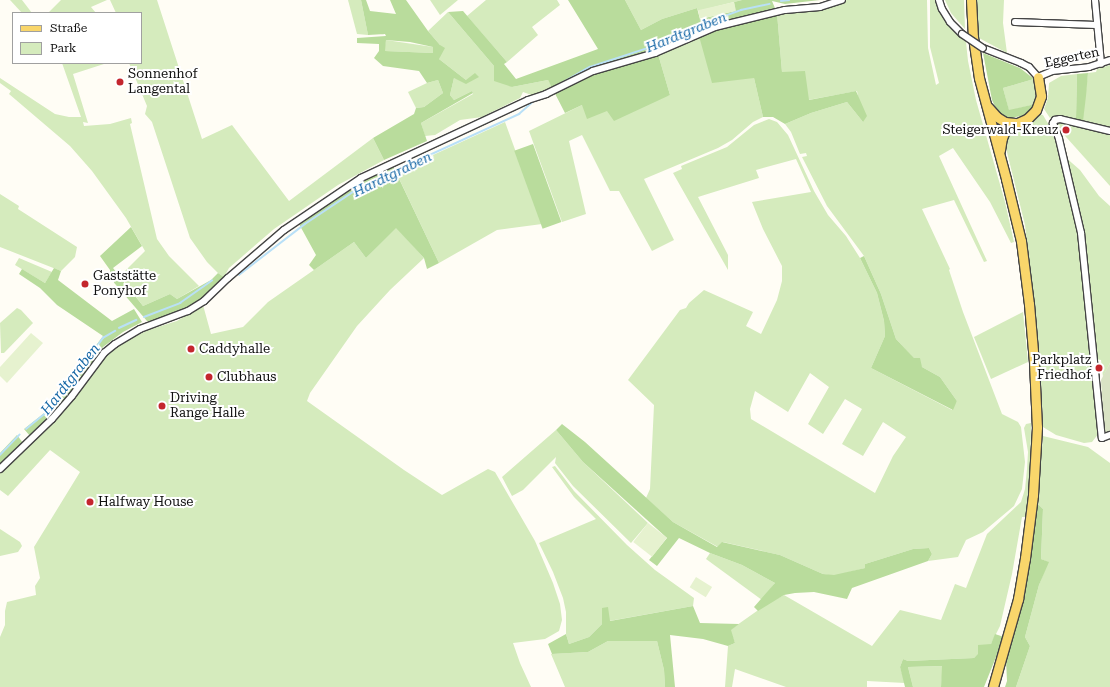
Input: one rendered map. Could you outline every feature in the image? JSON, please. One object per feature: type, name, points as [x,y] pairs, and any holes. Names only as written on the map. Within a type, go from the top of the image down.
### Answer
[{"type":"main road","points":[[971,0],[975,58],[986,105],[1014,207],[1026,278],[1034,362],[1037,427],[1033,495],[1025,558],[1018,599],[993,687]]},
{"type":"main road","points":[[999,152],[1006,128],[1028,118],[1036,110],[1041,96],[1038,77]]},
{"type":"main road","points":[[986,105],[997,117],[1005,122],[1015,123]]},
{"type":"street","points":[[0,469],[52,419],[72,396],[104,353],[115,344],[146,326],[174,318],[204,301],[228,278],[284,230],[361,178],[528,100],[546,94],[593,71],[655,53],[715,27],[785,10],[820,7],[842,0]]},
{"type":"street","points":[[939,0],[942,9],[950,22],[962,34],[983,48],[1029,67],[1038,77]]},
{"type":"street","points":[[1095,0],[1096,25],[1101,64]]},
{"type":"street","points":[[1015,22],[1096,25]]},
{"type":"street","name":"Eggerten","points":[[1038,77],[1052,71],[1089,67],[1110,60]]},
{"type":"street","points":[[1110,131],[1060,119],[1055,120],[1052,123],[1059,139],[1081,233],[1102,438],[1110,435]]},
{"type":"green space","points":[[10,0],[22,0],[31,12],[21,12]]},
{"type":"green space","points":[[61,0],[107,0],[91,7],[95,12],[49,12]]},
{"type":"green space","points":[[110,0],[157,0],[202,139],[232,125],[289,201],[373,138],[384,160],[338,185],[274,229],[229,268],[224,277],[207,262],[190,238],[152,122],[145,114],[147,106],[129,64],[142,64],[142,12],[116,12]]},
{"type":"green space","points":[[348,0],[361,0],[368,35],[357,34]]},
{"type":"green space","points":[[361,0],[366,0],[370,11],[396,14],[390,0],[406,0],[428,31],[440,45],[445,48],[439,59],[466,80],[475,73],[479,77],[466,84],[454,78],[450,95],[454,100],[472,91],[473,93],[421,123],[427,141],[384,160],[373,138],[414,114],[416,108],[424,107],[443,93],[438,80],[427,83],[419,71],[383,66],[374,58],[379,51],[379,44],[357,43],[357,38],[386,36],[385,34],[368,35]],"holes":[[[386,40],[410,42],[433,47],[433,53],[385,51]]]},
{"type":"green space","points":[[430,0],[458,0],[440,15]]},
{"type":"green space","points":[[486,0],[557,0],[560,5],[532,27],[538,35],[507,62],[467,16]]},
{"type":"green space","points":[[568,0],[625,0],[641,30],[662,19],[697,8],[700,19],[735,11],[734,2],[742,0],[820,0],[785,4],[772,1],[777,13],[782,72],[805,71],[809,100],[856,91],[867,116],[863,122],[847,102],[811,113],[785,124],[773,117],[763,117],[754,78],[712,83],[699,36],[658,54],[670,95],[614,121],[607,111],[587,119],[582,105],[565,113],[548,80],[512,87],[494,81],[494,66],[448,12],[463,11],[507,62],[504,64],[516,79],[598,49]]},
{"type":"green space","points":[[625,0],[742,0],[698,11],[697,8],[662,19],[641,30]]},
{"type":"green space","points":[[847,0],[927,0],[928,48],[936,85],[939,83],[930,47],[930,0],[936,0],[946,20],[966,42],[968,61],[976,100],[1005,202],[1014,242],[1011,243],[990,202],[953,148],[939,156],[987,261],[984,262],[954,200],[922,209],[950,269],[949,270],[963,312],[1002,414],[1018,422],[1021,427],[1025,462],[1022,489],[1014,506],[983,532],[966,540],[958,557],[928,561],[932,554],[929,548],[913,549],[865,564],[865,568],[834,576],[823,574],[780,555],[723,542],[718,547],[673,522],[646,498],[650,489],[654,405],[628,380],[680,310],[686,308],[689,303],[704,290],[753,312],[746,326],[761,334],[777,300],[782,281],[782,266],[763,229],[752,202],[811,192],[796,159],[756,170],[759,178],[698,197],[728,255],[728,270],[673,173],[682,169],[681,166],[727,147],[754,125],[769,119],[777,122],[788,135],[814,191],[828,215],[846,236],[860,258],[877,293],[884,321],[885,336],[871,368],[952,410],[957,401],[940,377],[922,367],[896,339],[881,294],[864,256],[827,206],[802,157],[807,156],[806,153],[800,154],[791,132],[785,124],[811,113],[847,102],[863,122],[857,91],[808,100],[782,72],[777,13],[818,11]],"holes":[[[810,373],[829,387],[808,424],[823,434],[845,399],[862,409],[842,444],[863,456],[883,422],[906,437],[893,456],[875,493],[751,419],[750,409],[755,391],[788,412]]]},
{"type":"green space","points":[[945,0],[964,0],[965,29],[951,13]]},
{"type":"green space","points":[[975,0],[1004,0],[1003,23],[1007,53],[979,38]]},
{"type":"green space","points":[[734,2],[736,11],[700,19],[698,10]]},
{"type":"green space","points":[[448,12],[512,87],[548,80],[556,93],[543,99],[523,92],[520,98],[482,117],[460,120],[435,135],[425,136],[421,123],[473,94],[472,91],[454,100],[450,95],[454,78],[466,80],[439,59],[440,45],[428,31]]},
{"type":"green space","points":[[699,36],[754,78],[763,117],[753,122],[732,140],[718,148],[644,179],[674,240],[652,251],[619,191],[610,191],[582,135],[569,141],[586,214],[562,222],[529,131],[582,105],[608,111],[670,95],[658,54]]},
{"type":"green space","points":[[386,40],[433,47],[433,53],[384,51]]},
{"type":"green space","points":[[983,53],[1020,68],[1034,79],[1003,88],[1009,110],[1035,104],[1025,115],[1007,119],[999,115],[992,100]]},
{"type":"green space","points":[[62,64],[104,64],[73,74],[88,123],[83,122],[84,126],[110,124],[131,118],[132,123],[130,124],[157,239],[169,256],[199,286],[177,299],[170,294],[143,306],[120,276],[145,251],[126,218],[92,171],[70,146],[9,94],[11,91],[0,83],[0,78],[55,114],[69,117],[81,117]]},
{"type":"green space","points":[[1110,65],[1110,129],[1082,123],[1088,73],[1096,72],[1097,69]]},
{"type":"green space","points":[[1088,73],[1083,121],[1076,119],[1077,74]]},
{"type":"green space","points":[[1077,74],[1076,121],[1062,116],[1053,116],[1050,118],[1044,109],[1048,98],[1049,83],[1061,76]]},
{"type":"green space","points":[[1034,79],[1037,98],[1035,104],[1009,111],[1003,88]]},
{"type":"green space","points":[[438,80],[443,93],[424,107],[416,108],[408,92],[427,83]]},
{"type":"green space","points":[[1040,114],[1043,115],[1054,134],[1060,156],[1064,156],[1080,170],[1099,196],[1110,206],[1110,363],[1103,377],[1101,360],[1095,359],[1099,433],[1092,442],[1084,443],[1056,435],[1043,427],[1040,358],[1025,225],[1004,140],[1009,131],[1029,123]]},
{"type":"green space","points":[[505,122],[542,224],[497,230],[439,263],[396,172]]},
{"type":"green space","points":[[1061,122],[1110,134],[1110,186],[1058,128],[1058,124]]},
{"type":"green space","points":[[533,144],[561,222],[543,229],[514,151]]},
{"type":"green space","points":[[393,166],[439,263],[427,269],[424,258],[396,228],[366,258],[354,242],[314,270],[309,265],[316,255],[299,224],[363,180]]},
{"type":"green space","points":[[0,194],[19,206],[18,209],[77,247],[75,257],[61,271],[0,247]]},
{"type":"green space","points":[[131,227],[142,246],[113,268],[143,306],[170,294],[177,299],[211,280],[218,273],[224,277],[205,298],[187,310],[153,322],[147,321],[110,278],[110,270],[100,256]]},
{"type":"green space","points":[[396,227],[424,258],[390,290],[357,326],[310,393],[307,401],[442,495],[488,469],[495,472],[535,541],[553,583],[560,604],[562,620],[559,631],[545,639],[513,643],[531,687],[0,687],[0,637],[5,625],[5,611],[7,602],[36,595],[35,586],[40,578],[34,547],[80,472],[50,450],[8,496],[0,490],[0,472],[42,434],[75,398],[106,355],[117,346],[148,330],[177,321],[203,305],[211,334],[243,327],[268,302],[354,242],[366,258]]},
{"type":"green space","points":[[864,256],[881,294],[896,339],[914,358],[920,358],[922,367],[940,377],[957,401],[953,410],[871,368],[885,336],[884,321],[877,293],[860,258]]},
{"type":"green space","points":[[19,258],[52,272],[45,283],[15,265]]},
{"type":"green space","points":[[54,268],[61,271],[58,280],[112,321],[134,309],[142,322],[123,332],[103,347],[68,398],[30,436],[24,429],[48,410],[103,336],[57,305],[40,288],[19,274],[22,269],[45,283]]},
{"type":"green space","points":[[17,308],[21,310],[33,323],[4,353],[1,353],[0,323]]},
{"type":"green space","points":[[1023,312],[1028,362],[991,379],[974,337]]},
{"type":"green space","points":[[31,333],[43,343],[7,383],[0,376],[0,367]]},
{"type":"green space","points":[[1110,363],[1110,434],[1107,435],[1104,429],[1101,380]]},
{"type":"green space","points":[[1031,423],[1030,483],[1026,517],[1022,517],[1012,574],[1000,626],[991,644],[974,658],[908,661],[903,659],[900,667],[905,683],[867,681],[867,687],[786,687],[735,669],[732,687],[725,687],[728,646],[735,643],[730,630],[767,604],[784,595],[872,646],[900,610],[941,620],[955,584],[966,588],[987,534],[1021,502],[1025,489],[1028,452],[1024,428],[1026,424]]},
{"type":"green space","points":[[562,424],[585,442],[673,522],[717,547],[722,542],[780,555],[823,574],[834,575],[865,568],[865,564],[913,549],[929,548],[932,554],[928,561],[852,588],[847,599],[814,592],[795,593],[784,595],[758,611],[754,607],[775,583],[742,565],[710,553],[679,538],[657,566],[649,560],[667,538],[583,462],[556,430]]},
{"type":"green space","points":[[556,430],[583,462],[648,523],[631,543],[573,486],[555,463],[556,457],[523,490],[512,496],[502,477]]},
{"type":"green space","points":[[17,435],[23,443],[0,466],[0,453]]},
{"type":"green space","points":[[1043,436],[1088,447],[1110,463],[1110,687],[1016,687],[1030,646],[1025,637],[1039,585],[1048,562],[1041,559],[1043,509],[1037,503]]},
{"type":"green space","points":[[555,466],[574,491],[627,545],[655,570],[694,598],[693,606],[609,621],[602,608],[602,624],[589,637],[569,644],[566,634],[566,612],[563,598],[553,572],[539,543],[596,519],[574,497],[552,467]]},
{"type":"green space","points":[[1037,503],[1043,509],[1041,559],[1049,562],[1039,585],[1025,637],[1030,646],[1016,687],[1005,687],[1007,681],[1006,660],[1026,579]]},
{"type":"green space","points":[[648,523],[667,538],[652,557],[633,542]]},
{"type":"green space","points":[[0,529],[20,542],[22,546],[18,552],[0,556]]},
{"type":"green space","points":[[710,553],[742,565],[775,583],[762,600],[706,559]]},
{"type":"green space","points":[[696,577],[712,587],[706,597],[690,587]]},
{"type":"green space","points":[[693,606],[700,623],[739,624],[731,630],[735,643],[728,646],[703,639],[670,635],[675,687],[665,687],[664,670],[657,641],[608,641],[588,652],[552,654],[548,644],[566,634],[569,644],[589,637],[602,624],[602,608],[608,607],[610,621]]},
{"type":"green space","points":[[995,634],[1004,637],[984,687],[941,687],[942,666],[908,667],[913,687],[905,687],[900,667],[903,659],[908,661],[974,658],[978,654],[978,645],[991,644]]},
{"type":"green space","points":[[608,641],[657,641],[664,670],[665,687],[565,687],[551,654],[588,652]]},
{"type":"green space","points":[[943,666],[941,687],[913,687],[908,667]]},
{"type":"waterway","points":[[781,1],[789,0]]},
{"type":"waterway","name":"Hardtgraben","points":[[562,83],[590,67],[651,47],[681,32],[741,10],[769,4]]},
{"type":"waterway","name":"Hardtgraben","points":[[239,275],[305,224],[362,186],[519,114],[533,102]]},
{"type":"waterway","name":"Hardtgraben","points":[[144,317],[180,303],[212,281]]},
{"type":"waterway","name":"Hardtgraben","points":[[119,328],[136,320]]},
{"type":"waterway","name":"Hardtgraben","points":[[26,429],[48,411],[63,394],[103,338],[115,331]]},
{"type":"waterway","name":"Hardtgraben","points":[[0,455],[19,435]]},
{"type":"place","name":"Sonnenhof Langental","points":[[120,82]]},
{"type":"place","name":"Steigerwald-Kreuz","points":[[1066,130]]},
{"type":"place","name":"Gaststätte Ponyhof","points":[[85,284]]},
{"type":"place","name":"Caddyhalle","points":[[191,349]]},
{"type":"place","name":"Parkplatz Friedhof","points":[[1099,368]]},
{"type":"place","name":"Clubhaus","points":[[209,377]]},
{"type":"place","name":"Driving Range Halle","points":[[162,406]]},
{"type":"place","name":"Halfway House","points":[[90,502]]}]
